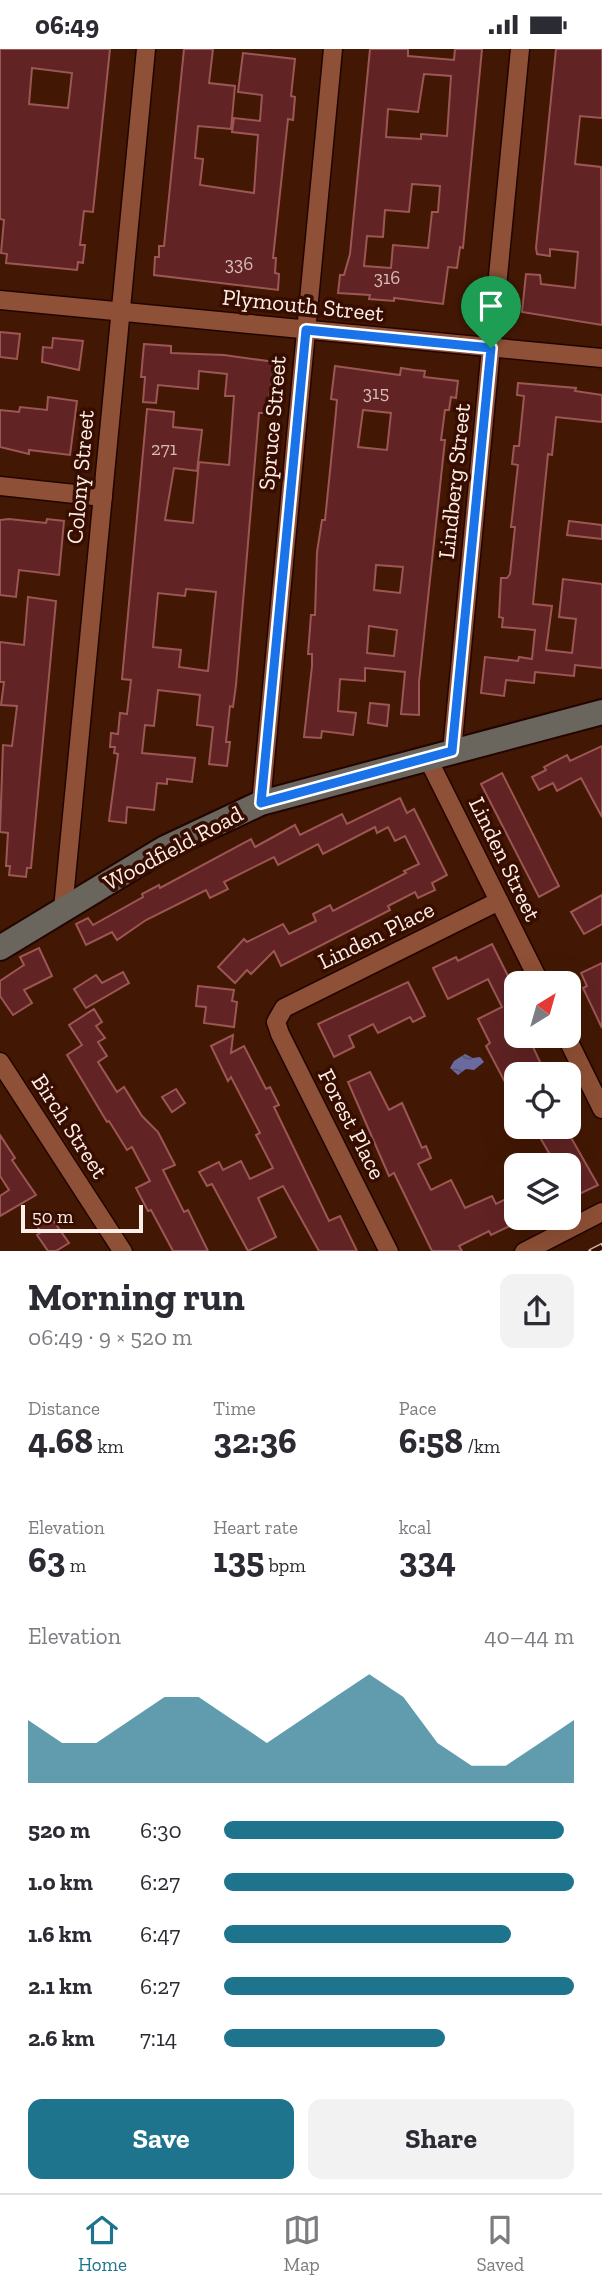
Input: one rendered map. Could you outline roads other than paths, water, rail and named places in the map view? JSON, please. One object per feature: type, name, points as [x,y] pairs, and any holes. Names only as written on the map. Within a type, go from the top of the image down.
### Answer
[{"type":"main road","name":"Woodfield Road","points":[[0,948],[165,848],[261,803],[602,712]]},
{"type":"street","name":"Colony Street","points":[[64,909],[146,49]]},
{"type":"street","name":"Spruce Street","points":[[261,803],[333,49]]},
{"type":"street","name":"Lindberg Street","points":[[452,751],[520,49]]},
{"type":"street","name":"Plymouth Street","points":[[0,300],[602,358]]},
{"type":"street","points":[[0,486],[103,497]]},
{"type":"street","name":"Linden Street","points":[[427,757],[534,971]]},
{"type":"street","name":"Linden Place","points":[[278,1016],[284,1007],[499,901]]},
{"type":"street","name":"Forest Place","points":[[278,1016],[280,1034],[389,1251]]},
{"type":"street","points":[[572,1048],[602,1109]]},
{"type":"street","name":"Birch Street","points":[[0,1062],[123,1251]]},
{"type":"street","points":[[524,1251],[602,1212]]},
{"type":"water","points":[[465,1054],[473,1058],[480,1057],[484,1062],[474,1070],[466,1069],[458,1075],[450,1068],[454,1061]]},
{"type":"railway","points":[[594,1251],[602,1247]]}]
